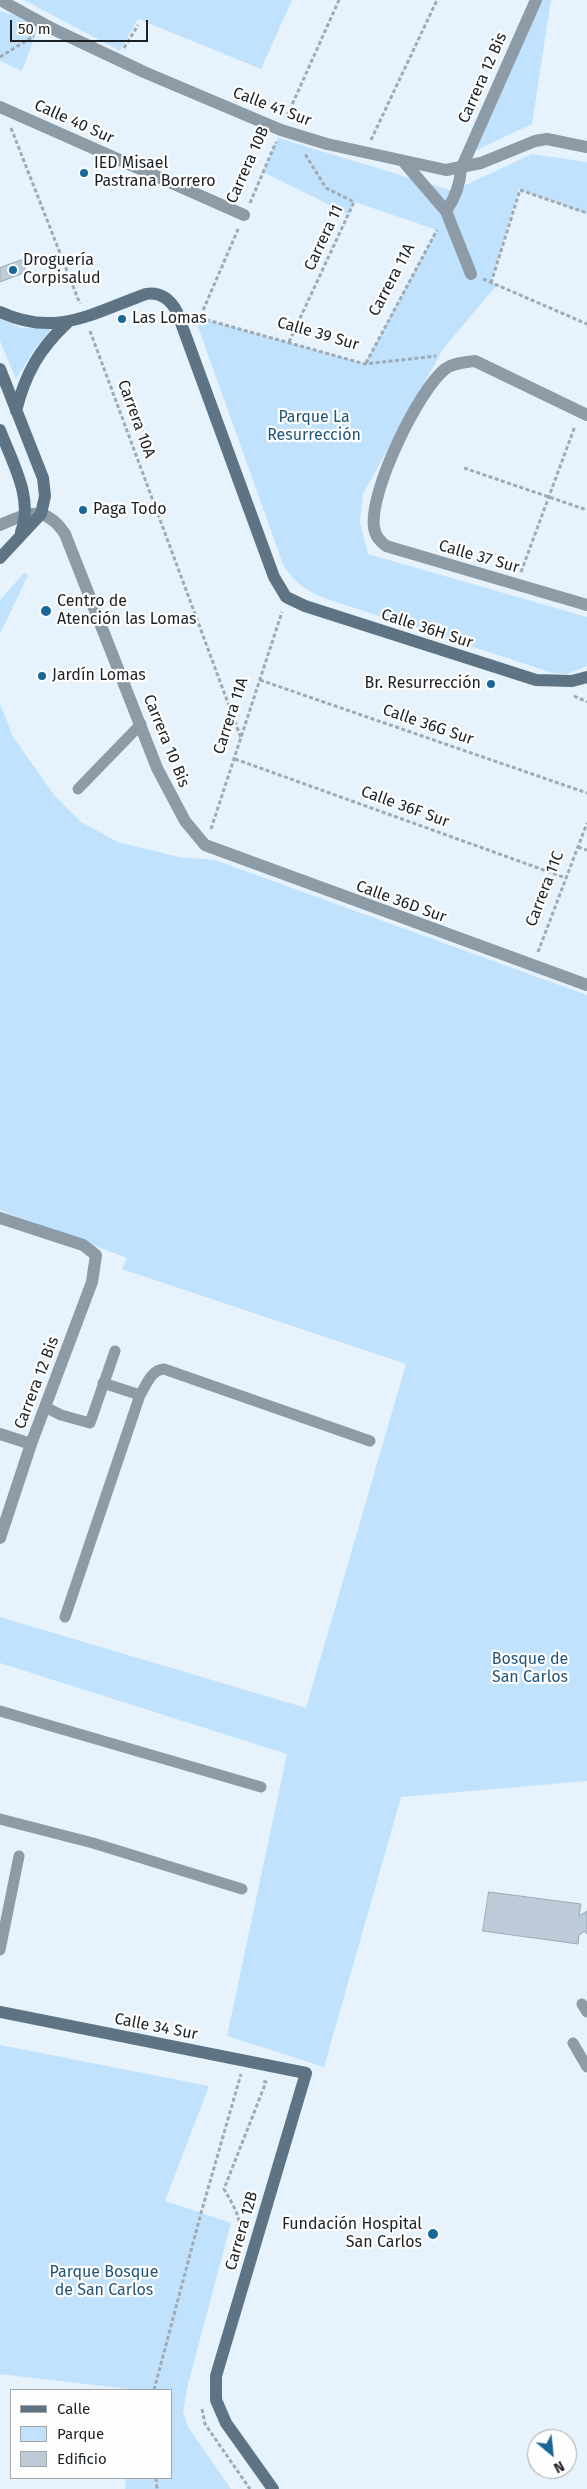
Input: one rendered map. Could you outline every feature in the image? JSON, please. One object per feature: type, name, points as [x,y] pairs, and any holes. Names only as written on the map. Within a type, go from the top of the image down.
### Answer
[{"type":"street","name":"Calle 41 Sur","points":[[0,0],[117,59],[287,132],[365,152],[446,170],[481,163],[535,141],[547,140],[587,147]]},
{"type":"street","name":"Carrera 12 Bis","points":[[446,211],[454,199],[460,182],[461,168],[536,0]]},
{"type":"street","name":"Calle 40 Sur","points":[[2,108],[244,215]]},
{"type":"street","points":[[403,161],[446,211],[471,274]]},
{"type":"street","points":[[0,312],[30,324],[47,325],[68,322],[146,294],[152,293],[165,297],[177,312],[274,577],[286,597]]},
{"type":"street","points":[[16,410],[28,373],[38,354],[68,322]]},
{"type":"street","points":[[446,368],[461,362],[475,361],[584,413]]},
{"type":"street","name":"Calle 37 Sur","points":[[446,368],[422,397],[384,472],[378,493],[374,525],[375,534],[386,546],[587,605]]},
{"type":"street","points":[[0,369],[43,478],[45,496],[41,514],[0,558]]},
{"type":"street","points":[[0,430],[24,498],[26,514],[20,535]]},
{"type":"street","points":[[1,525],[26,514],[41,514]]},
{"type":"street","name":"Carrera 10 Bis","points":[[41,514],[53,520],[65,534],[157,768],[173,801],[194,834],[206,846]]},
{"type":"street","name":"Calle 36H Sur","points":[[286,597],[305,606],[536,680],[561,682],[587,677]]},
{"type":"street","name":"Calle 36D Sur","points":[[206,846],[533,967],[587,985]]},
{"type":"street","name":"Carrera 12 Bis","points":[[0,1218],[83,1245],[96,1255],[92,1282],[31,1444],[0,1538]]},
{"type":"street","points":[[0,1434],[31,1444]]},
{"type":"street","name":"Calle 34 Sur","points":[[0,2012],[306,2073]]},
{"type":"street","name":"Carrera 12B","points":[[273,2489],[226,2423],[216,2400],[216,2376],[306,2073]]},
{"type":"lane","points":[[78,789],[141,724]]},
{"type":"lane","points":[[46,1407],[61,1415],[90,1423],[115,1352]]},
{"type":"lane","points":[[65,1617],[140,1395],[152,1374],[158,1370],[164,1369],[370,1441]]},
{"type":"lane","points":[[103,1383],[140,1395]]},
{"type":"lane","points":[[0,1711],[261,1787]]},
{"type":"lane","points":[[0,1819],[93,1843],[242,1889]]},
{"type":"lane","points":[[0,1950],[19,1856]]},
{"type":"lane","points":[[573,2043],[587,2067]]},
{"type":"path","name":"Carrera 10B","points":[[188,344],[244,215],[287,132],[339,0]]},
{"type":"path","points":[[365,152],[437,0]]},
{"type":"path","points":[[117,59],[138,25]]},
{"type":"path","points":[[0,57],[49,26]]},
{"type":"path","name":"Carrera 10A","points":[[2,108],[85,316],[241,738]]},
{"type":"path","name":"Carrera 11","points":[[287,132],[326,188],[354,202],[289,342]]},
{"type":"path","points":[[491,282],[520,190],[587,213]]},
{"type":"path","name":"Carrera 11A","points":[[365,364],[446,211]]},
{"type":"path","points":[[471,274],[587,324]]},
{"type":"path","name":"Calle 39 Sur","points":[[200,318],[365,364],[444,355],[446,368]]},
{"type":"path","points":[[517,585],[549,497],[584,413]]},
{"type":"path","points":[[464,468],[587,510]]},
{"type":"path","name":"Carrera 11A","points":[[206,846],[286,597]]},
{"type":"path","name":"Calle 36G Sur","points":[[260,680],[587,793]]},
{"type":"path","name":"Calle 36F Sur","points":[[235,759],[566,878]]},
{"type":"path","name":"Carrera 11C","points":[[533,967],[587,823]]},
{"type":"path","points":[[578,847],[587,850]]},
{"type":"path","points":[[154,2389],[201,2213],[245,2062]]},
{"type":"path","points":[[238,2076],[247,2078]]},
{"type":"path","points":[[235,2254],[240,2236],[240,2217],[224,2189],[266,2082],[257,2080]]},
{"type":"path","points":[[202,2399],[205,2424],[250,2489]]},
{"type":"green space","points":[[24,0],[292,0],[261,69],[138,19],[120,51]]},
{"type":"green space","points":[[536,0],[551,0],[532,124],[468,154]]},
{"type":"green space","points":[[0,11],[15,15],[38,28],[22,71],[0,61]]},
{"type":"green space","name":"Parque La Resurrección","points":[[278,138],[453,191],[532,154],[587,162],[587,214],[519,189],[491,282],[497,285],[443,349],[363,494],[360,522],[368,554],[587,617],[587,666],[567,674],[553,673],[327,599],[302,586],[283,564],[197,324],[200,318],[365,364],[437,230],[355,202],[348,214],[263,172]]},
{"type":"green space","points":[[0,319],[22,328],[52,329],[36,347],[16,379],[0,341]]},
{"type":"green space","points":[[24,573],[28,575],[0,634],[0,600]]},
{"type":"green space","name":"Bosque de San Carlos","points":[[0,704],[13,737],[54,795],[81,822],[118,842],[179,857],[215,860],[587,995],[587,1781],[401,1797],[324,2067],[227,2036],[287,1754],[0,1663],[0,1617],[306,1708],[406,1364],[122,1269],[127,1258],[0,1210]]},
{"type":"green space","name":"Parque Bosque de San Carlos","points":[[0,2045],[209,2086],[165,2201],[231,2223],[187,2388],[183,2412],[188,2427],[231,2489],[125,2489],[126,2479],[172,2479],[172,2389],[128,2389],[0,2374]]},
{"type":"building","name":"Droguería Corpisalud","points":[[22,260],[26,272],[0,282],[0,268]]},
{"type":"building","points":[[489,1892],[581,1904],[579,1916],[587,1911],[587,1934],[585,1931],[579,1935],[578,1944],[483,1931]]},
{"type":"place","name":"IED Misael Pastrana Borrero","points":[[84,173]]},
{"type":"place","name":"Droguería Corpisalud","points":[[13,270]]},
{"type":"place","name":"Las Lomas","points":[[122,319]]},
{"type":"place","name":"Paga Todo","points":[[83,510]]},
{"type":"place","name":"Centro de Atención las Lomas","points":[[46,611]]},
{"type":"place","name":"Jardín Lomas","points":[[42,676]]},
{"type":"place","name":"Br. Resurrección","points":[[491,684]]},
{"type":"place","name":"Fundación Hospital San Carlos","points":[[433,2234]]}]
